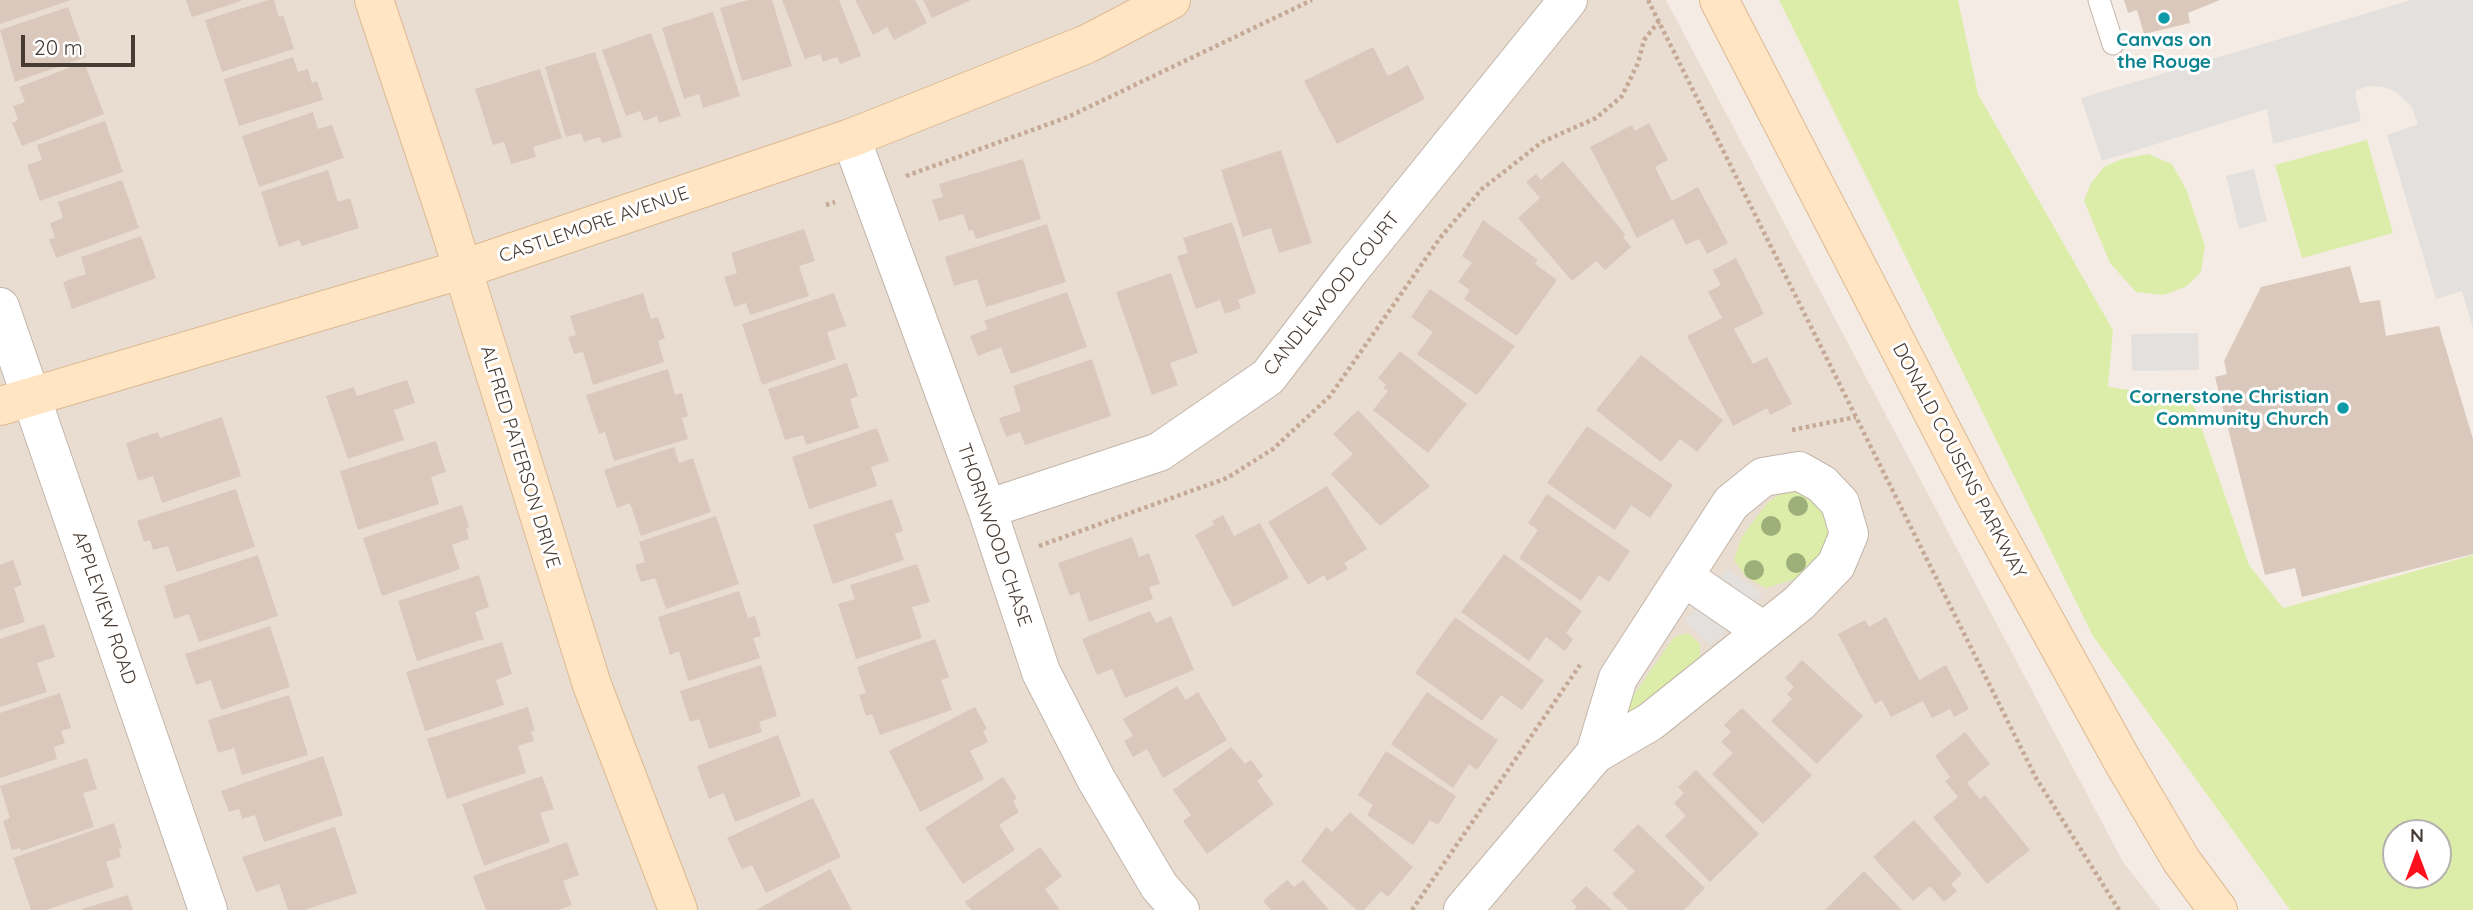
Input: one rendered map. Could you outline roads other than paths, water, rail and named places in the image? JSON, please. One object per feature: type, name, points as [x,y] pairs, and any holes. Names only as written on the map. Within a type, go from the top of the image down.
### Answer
[{"type":"street","name":"ALFRED PATERSON DRIVE","points":[[374,0],[446,216],[460,270],[592,685],[678,910]]},
{"type":"street","name":"CASTLEMORE AVENUE","points":[[14,401],[460,270],[850,138],[1087,44],[1171,0]]},
{"type":"street","name":"CANDLEWOOD COURT","points":[[987,509],[1159,452],[1268,377],[1350,270],[1568,0]]},
{"type":"street","name":"DONALD COUSENS PARKWAY","points":[[1719,0],[1976,496],[2128,771],[2181,860],[2218,910]]},
{"type":"street","name":"THORNWOOD CHASE","points":[[850,138],[987,509],[1041,672],[1096,779],[1159,886],[1180,910]]},
{"type":"street","name":"APPLEVIEW ROAD","points":[[0,307],[14,401],[208,910]]},
{"type":"street","points":[[1463,910],[1595,754],[1650,722],[1799,603],[1836,565],[1849,534],[1840,503],[1822,484],[1799,471],[1763,477],[1731,503],[1618,678],[1595,754]]},
{"type":"street","points":[[1684,577],[1763,631]]},
{"type":"lane","points":[[2099,0],[2113,44]]},
{"type":"place","name":"Canvas on the Rouge","points":[[2164,18]]},
{"type":"place","name":"Cornerstone Christian Community Church","points":[[2343,408]]}]
